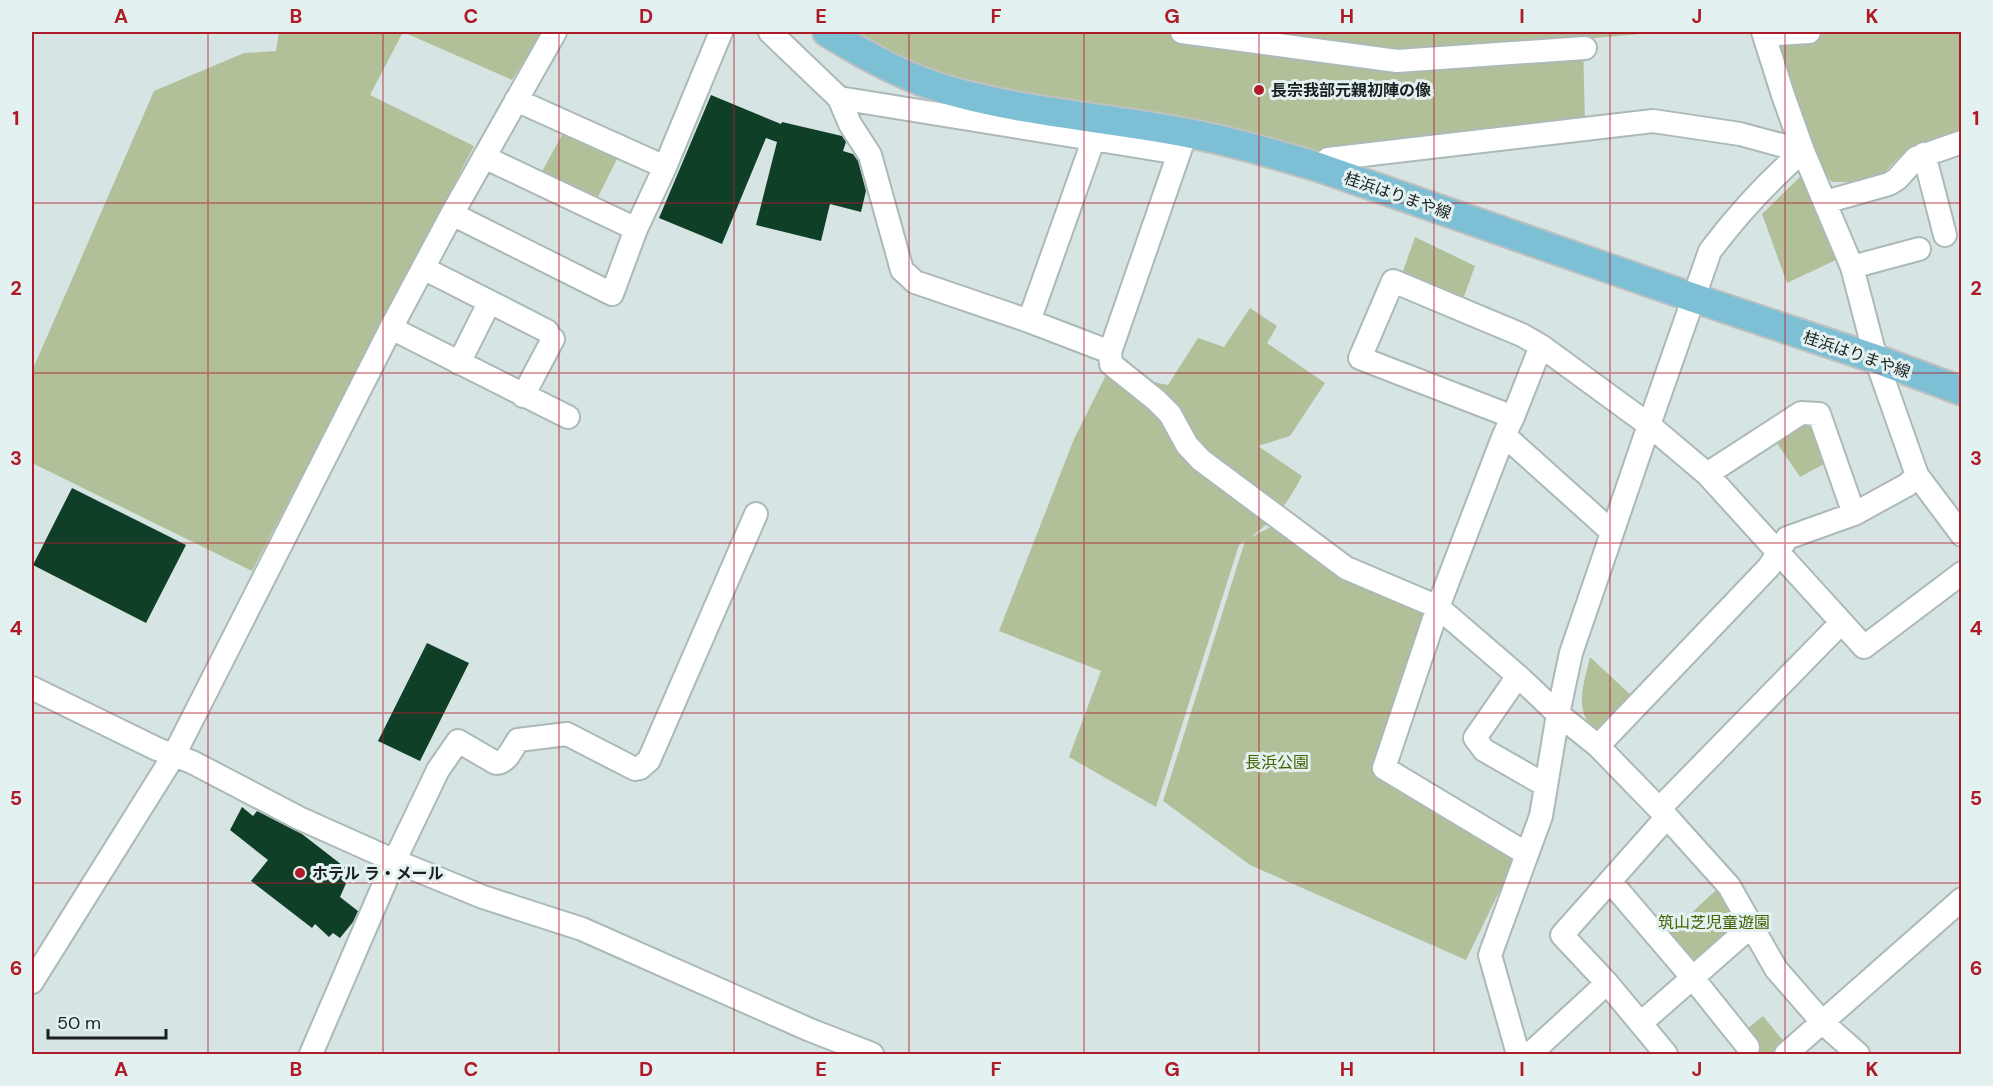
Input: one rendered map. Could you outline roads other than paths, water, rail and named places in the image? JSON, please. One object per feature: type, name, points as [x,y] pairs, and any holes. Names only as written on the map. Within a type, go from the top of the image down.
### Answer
[{"type":"main road","name":"桂浜はりまや線","points":[[827,32],[887,65],[953,92],[1183,143],[1265,151],[1318,167],[1876,359],[1962,391]]},
{"type":"street","points":[[32,982],[174,755],[391,328],[452,214],[555,32]]},
{"type":"street","points":[[452,214],[612,294],[636,229],[665,167],[721,32]]},
{"type":"street","points":[[770,32],[839,98],[850,124],[870,155],[902,270],[915,282],[1029,321],[1110,352]]},
{"type":"street","points":[[1182,32],[1397,61],[1585,48]]},
{"type":"street","points":[[1809,32],[1763,33],[1803,151],[1852,267],[1876,359],[1917,475],[1962,535]]},
{"type":"street","points":[[839,98],[1094,138],[1183,143],[1110,352],[1111,364],[1170,414],[1187,445],[1201,459],[1346,568],[1438,607],[1558,714],[1598,746],[1729,886],[1776,969],[1823,1023],[1858,1054]]},
{"type":"street","points":[[516,100],[665,167]]},
{"type":"street","points":[[1318,167],[1328,159],[1653,121],[1740,134],[1803,151]]},
{"type":"street","points":[[1029,321],[1094,138]]},
{"type":"street","points":[[1825,202],[1889,184],[1916,158],[1962,142]]},
{"type":"street","points":[[1518,1054],[1490,955],[1541,816],[1571,653],[1710,251],[1773,177],[1803,151]]},
{"type":"street","points":[[1924,154],[1945,235]]},
{"type":"street","points":[[484,157],[636,229]]},
{"type":"street","points":[[1852,267],[1919,249]]},
{"type":"street","points":[[423,268],[550,335],[523,396]]},
{"type":"street","points":[[1612,532],[1508,426],[1360,358],[1393,281],[1522,335],[1541,346],[1649,425],[1707,474],[1864,647],[1962,573]]},
{"type":"street","points":[[459,363],[487,308]]},
{"type":"street","points":[[391,328],[568,417]]},
{"type":"street","points":[[1527,854],[1384,768],[1438,607],[1541,346]]},
{"type":"street","points":[[1707,474],[1801,413],[1819,414],[1854,514]]},
{"type":"street","points":[[1598,746],[1769,567],[1786,538],[1854,514],[1907,485],[1917,475]]},
{"type":"street","points":[[310,1054],[352,955],[438,770],[458,741],[500,764],[518,740],[567,734],[635,769],[644,765],[649,760],[756,514]]},
{"type":"street","points":[[1666,1054],[1607,983],[1562,935],[1610,881],[1663,813],[1841,623]]},
{"type":"street","points":[[1518,676],[1475,738],[1484,750],[1545,785]]},
{"type":"street","points":[[32,688],[157,749],[192,762],[298,818],[395,861],[475,894],[582,929],[810,1030],[872,1054]]},
{"type":"street","points":[[1610,881],[1748,1047]]},
{"type":"street","points":[[1786,1054],[1962,899]]},
{"type":"street","points":[[1641,1023],[1740,936],[1753,928]]},
{"type":"street","points":[[1530,1054],[1607,983]]},
{"type":"place","name":"長宗我部元親初陣の像","points":[[1259,90]]},
{"type":"place","name":"ホテル ラ・メール","points":[[300,873]]},
{"type":"park label","name":"長浜公園","points":[[1277,762]]},
{"type":"park label","name":"筑山芝児童遊園","points":[[1714,922]]}]
